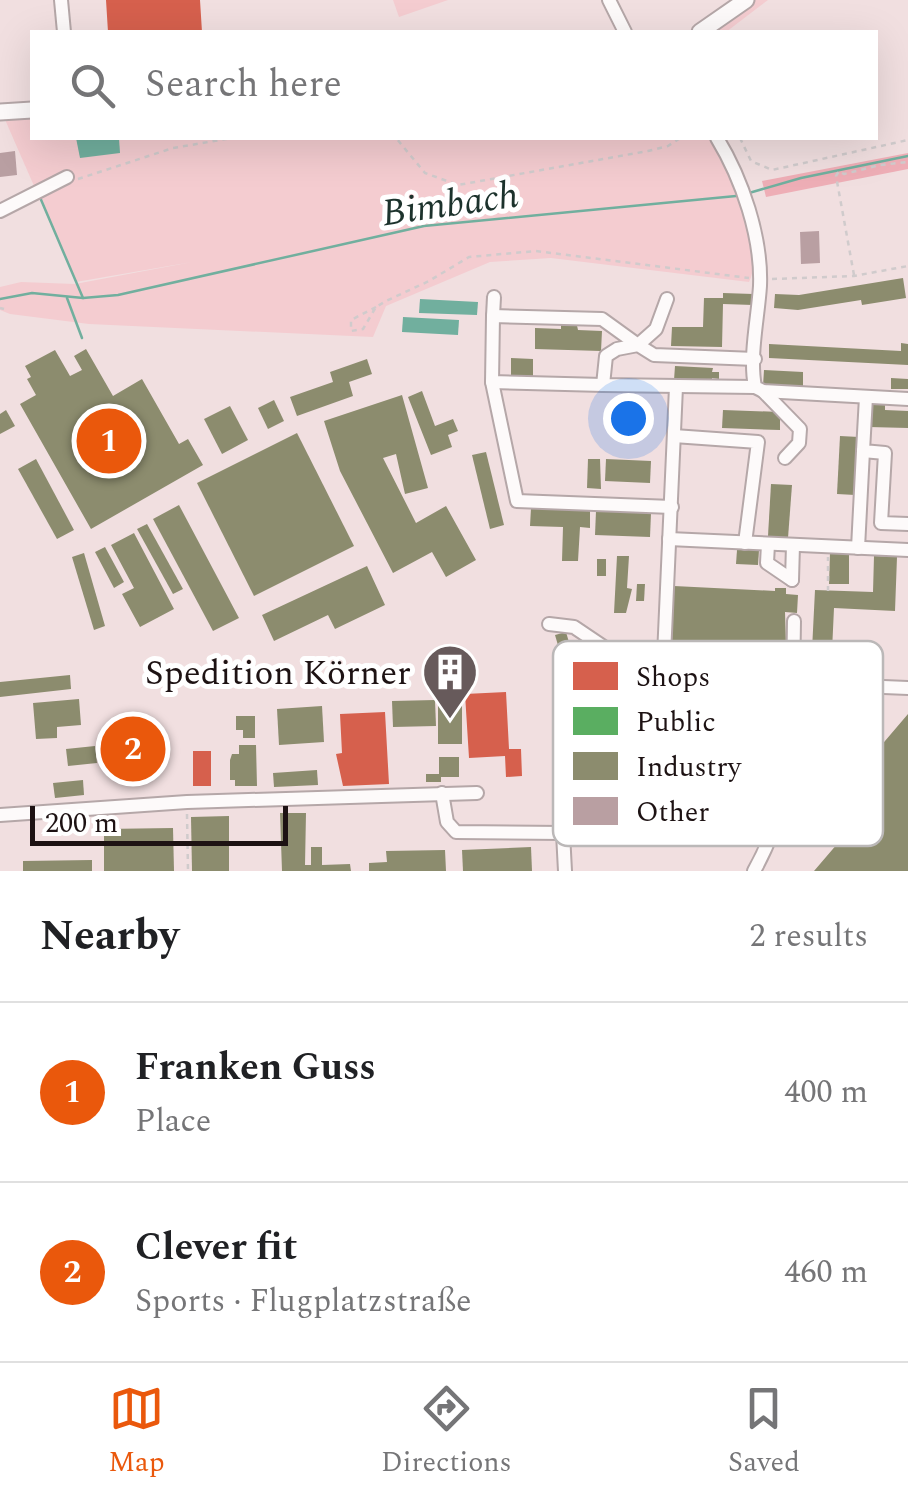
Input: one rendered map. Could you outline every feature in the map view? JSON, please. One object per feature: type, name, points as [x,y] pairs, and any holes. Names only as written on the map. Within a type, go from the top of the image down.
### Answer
[{"type":"main road","points":[[703,30],[746,0]]},
{"type":"main road","points":[[0,112],[30,110]]},
{"type":"street","points":[[61,0],[64,30]]},
{"type":"street","points":[[609,0],[624,30]]},
{"type":"street","points":[[719,140],[740,186],[756,242],[760,279],[755,359],[759,389],[800,428],[799,443],[784,458]]},
{"type":"street","points":[[0,211],[67,177]]},
{"type":"street","points":[[494,297],[492,382],[517,501],[672,507]]},
{"type":"street","points":[[603,385],[606,356],[638,345],[656,329],[667,299]]},
{"type":"street","points":[[494,316],[602,319],[654,355],[755,359]]},
{"type":"street","points":[[492,382],[759,389],[908,398]]},
{"type":"street","points":[[664,641],[676,387]]},
{"type":"street","points":[[858,548],[866,397]]},
{"type":"street","points":[[674,436],[758,442],[745,543]]},
{"type":"street","points":[[862,451],[885,452],[881,523],[908,524]]},
{"type":"street","points":[[670,539],[908,550]]},
{"type":"street","points":[[768,544],[767,563],[792,580],[793,545]]},
{"type":"street","points":[[794,621],[795,641]]},
{"type":"street","points":[[549,624],[574,627],[595,641]]},
{"type":"street","points":[[883,687],[908,688]]},
{"type":"street","points":[[442,793],[447,822],[456,832],[553,834]]},
{"type":"street","points":[[0,816],[187,802],[478,793]]},
{"type":"street","points":[[564,846],[565,871]]},
{"type":"street","points":[[754,871],[765,846]]},
{"type":"path","points":[[67,177],[77,179],[172,148],[220,140]]},
{"type":"path","points":[[398,140],[425,173],[458,185],[668,146],[677,140]]},
{"type":"path","points":[[741,140],[751,161],[772,170],[908,140]]},
{"type":"path","points":[[854,276],[836,185],[839,171],[844,174],[880,164],[908,162]]},
{"type":"path","points":[[376,308],[363,330],[351,332],[351,320],[469,257],[506,252],[536,251],[760,279],[854,276],[908,266]]},
{"type":"path","points":[[828,547],[828,591]]},
{"type":"path","points":[[187,802],[188,871]]},
{"type":"shaded area","points":[[393,0],[448,0],[399,17]]},
{"type":"shaded area","points":[[744,0],[768,0],[729,30],[702,30]]},
{"type":"shaded area","points":[[30,114],[30,140],[713,140],[721,148],[745,216],[753,269],[749,282],[551,258],[490,262],[386,306],[373,337],[89,324],[10,314],[0,310],[0,287],[21,282],[75,284],[192,262],[76,282],[3,115]]},
{"type":"shaded area","points":[[76,140],[119,140],[120,153],[80,158]]},
{"type":"shaded area","points":[[908,153],[908,169],[766,197],[762,181]]},
{"type":"shaded area","points":[[420,299],[478,302],[477,315],[419,313]]},
{"type":"shaded area","points":[[403,317],[459,320],[458,335],[402,332]]},
{"type":"building: Shops","points":[[106,0],[200,0],[202,30],[108,30]]},
{"type":"building: Shops","points":[[506,692],[509,749],[521,749],[522,776],[506,777],[505,756],[469,758],[465,694]]},
{"type":"building: Shops","points":[[385,712],[389,784],[343,786],[336,754],[342,753],[340,714]]},
{"type":"building: Shops","points":[[193,751],[211,751],[211,786],[193,786]]},
{"type":"building: Public","points":[[115,721],[148,721],[150,777],[117,778]]},
{"type":"building: Industry","points":[[903,278],[906,298],[798,310],[774,308],[775,294],[799,295]]},
{"type":"building: Industry","points":[[723,293],[753,294],[753,305],[723,304],[722,347],[671,346],[672,327],[703,327],[704,298],[723,298]]},
{"type":"building: Industry","points":[[567,320],[576,321],[578,330],[602,331],[601,351],[535,349],[535,328],[561,329]]},
{"type":"building: Industry","points":[[901,343],[908,344],[908,365],[769,358],[769,344],[901,351]]},
{"type":"building: Industry","points":[[86,349],[113,396],[142,379],[179,444],[188,439],[203,465],[91,529],[20,404],[36,395],[25,366],[55,350],[70,376],[82,370],[74,356]]},
{"type":"building: Industry","points":[[511,358],[533,359],[533,376],[511,375]]},
{"type":"building: Industry","points":[[367,359],[372,374],[349,382],[353,396],[297,416],[290,397],[333,382],[330,372]]},
{"type":"building: Industry","points":[[675,366],[713,368],[712,372],[719,372],[719,379],[674,380]]},
{"type":"building: Industry","points":[[764,370],[803,372],[803,388],[763,386]]},
{"type":"building: Industry","points":[[891,378],[908,379],[908,389],[891,389]]},
{"type":"building: Industry","points":[[422,391],[435,426],[453,419],[458,431],[448,435],[452,447],[431,455],[408,397]]},
{"type":"building: Industry","points":[[402,395],[428,488],[405,494],[396,454],[383,458],[416,523],[446,506],[476,560],[446,577],[432,552],[393,573],[340,471],[324,421]]},
{"type":"building: Industry","points":[[274,400],[284,421],[268,429],[258,408]]},
{"type":"building: Industry","points":[[870,403],[885,404],[885,410],[908,411],[908,428],[869,427]]},
{"type":"building: Industry","points":[[230,406],[248,440],[222,454],[204,419]]},
{"type":"building: Industry","points":[[6,410],[15,426],[0,434],[0,414]]},
{"type":"building: Industry","points":[[723,410],[780,412],[780,430],[722,428]]},
{"type":"building: Industry","points":[[297,433],[354,546],[254,596],[197,483]]},
{"type":"building: Industry","points":[[840,436],[859,437],[855,495],[837,494]]},
{"type":"building: Industry","points":[[486,452],[504,525],[490,529],[472,455]]},
{"type":"building: Industry","points":[[36,459],[74,530],[57,539],[18,469]]},
{"type":"building: Industry","points":[[588,459],[600,459],[601,489],[587,488]]},
{"type":"building: Industry","points":[[606,459],[651,461],[650,483],[605,481]]},
{"type":"building: Industry","points":[[771,484],[792,485],[788,538],[768,536]]},
{"type":"building: Industry","points":[[179,505],[239,618],[213,631],[153,519]]},
{"type":"building: Industry","points":[[531,508],[590,511],[590,528],[580,527],[578,561],[562,561],[563,527],[530,526]]},
{"type":"building: Industry","points":[[596,511],[651,513],[650,537],[595,535]]},
{"type":"building: Industry","points":[[147,524],[183,589],[173,594],[137,529]]},
{"type":"building: Industry","points":[[134,533],[174,609],[140,627],[122,594],[134,588],[111,545]]},
{"type":"building: Industry","points":[[105,547],[124,582],[114,588],[95,552]]},
{"type":"building: Industry","points":[[737,550],[759,550],[758,565],[736,564]]},
{"type":"building: Industry","points":[[84,553],[105,626],[94,630],[72,557]]},
{"type":"building: Industry","points":[[830,553],[849,553],[849,584],[829,584]]},
{"type":"building: Industry","points":[[617,556],[629,556],[627,588],[632,589],[626,613],[614,613]]},
{"type":"building: Industry","points":[[874,556],[897,557],[895,611],[834,608],[832,641],[812,641],[815,590],[873,592]]},
{"type":"building: Industry","points":[[597,559],[606,559],[606,576],[597,576]]},
{"type":"building: Industry","points":[[367,566],[385,605],[335,629],[328,615],[274,641],[262,615]]},
{"type":"building: Industry","points":[[637,584],[645,584],[644,601],[636,601]]},
{"type":"building: Industry","points":[[674,586],[775,591],[786,588],[786,594],[798,595],[797,613],[785,612],[786,641],[672,640]]},
{"type":"building: Industry","points":[[566,632],[569,641],[557,641],[555,635]]},
{"type":"building: Industry","points":[[70,675],[71,689],[0,697],[0,682]]},
{"type":"building: Industry","name":"Spedition Körner","points":[[438,698],[462,698],[462,744],[438,744]]},
{"type":"building: Industry","points":[[79,699],[81,725],[57,727],[57,738],[36,739],[33,703]]},
{"type":"building: Industry","points":[[435,700],[436,726],[393,727],[392,701]]},
{"type":"building: Industry","points":[[322,706],[324,742],[279,745],[277,709]]},
{"type":"building: Industry","points":[[908,714],[908,871],[814,871],[835,846],[883,846],[883,743]]},
{"type":"building: Industry","points":[[236,716],[255,716],[255,738],[243,738],[243,730],[236,730]]},
{"type":"building: Industry","points":[[239,745],[256,745],[257,786],[235,786],[235,780],[230,780],[230,760],[232,754],[239,754]]},
{"type":"building: Industry","points":[[95,746],[97,763],[68,766],[66,749]]},
{"type":"building: Industry","points":[[439,757],[459,757],[459,777],[426,782],[426,774],[439,774]]},
{"type":"building: Industry","points":[[317,770],[318,785],[274,787],[273,773]]},
{"type":"building: Industry","points":[[83,780],[84,795],[55,798],[53,783]]},
{"type":"building: Industry","points":[[280,813],[306,813],[305,865],[311,865],[311,847],[322,847],[322,865],[350,864],[351,871],[282,871]]},
{"type":"building: Industry","points":[[229,816],[229,871],[192,871],[191,817]]},
{"type":"building: Industry","points":[[173,828],[174,871],[104,871],[104,829]]},
{"type":"building: Industry","points":[[531,847],[532,871],[463,871],[462,850]]},
{"type":"building: Industry","points":[[445,850],[446,871],[369,871],[369,863],[387,862],[386,851]]},
{"type":"building: Industry","points":[[92,860],[92,871],[23,871],[23,861]]},
{"type":"building: Other","points":[[15,151],[17,175],[0,177],[0,153]]},
{"type":"building: Other","points":[[819,231],[820,263],[801,264],[800,232]]},
{"type":"waterway","name":"Bimbach","points":[[749,193],[908,156]]},
{"type":"waterway","points":[[39,195],[83,298]]},
{"type":"waterway","name":"Bimbach","points":[[0,299],[32,293],[83,298],[118,295],[424,226],[736,196]]},
{"type":"waterway","points":[[67,298],[82,338]]},
{"type":"place","name":"Franken Guss","points":[[109,441]]},
{"type":"place","name":"Spedition Körner","points":[[450,721]]},
{"type":"place","name":"Clever fit","points":[[133,749]]}]
